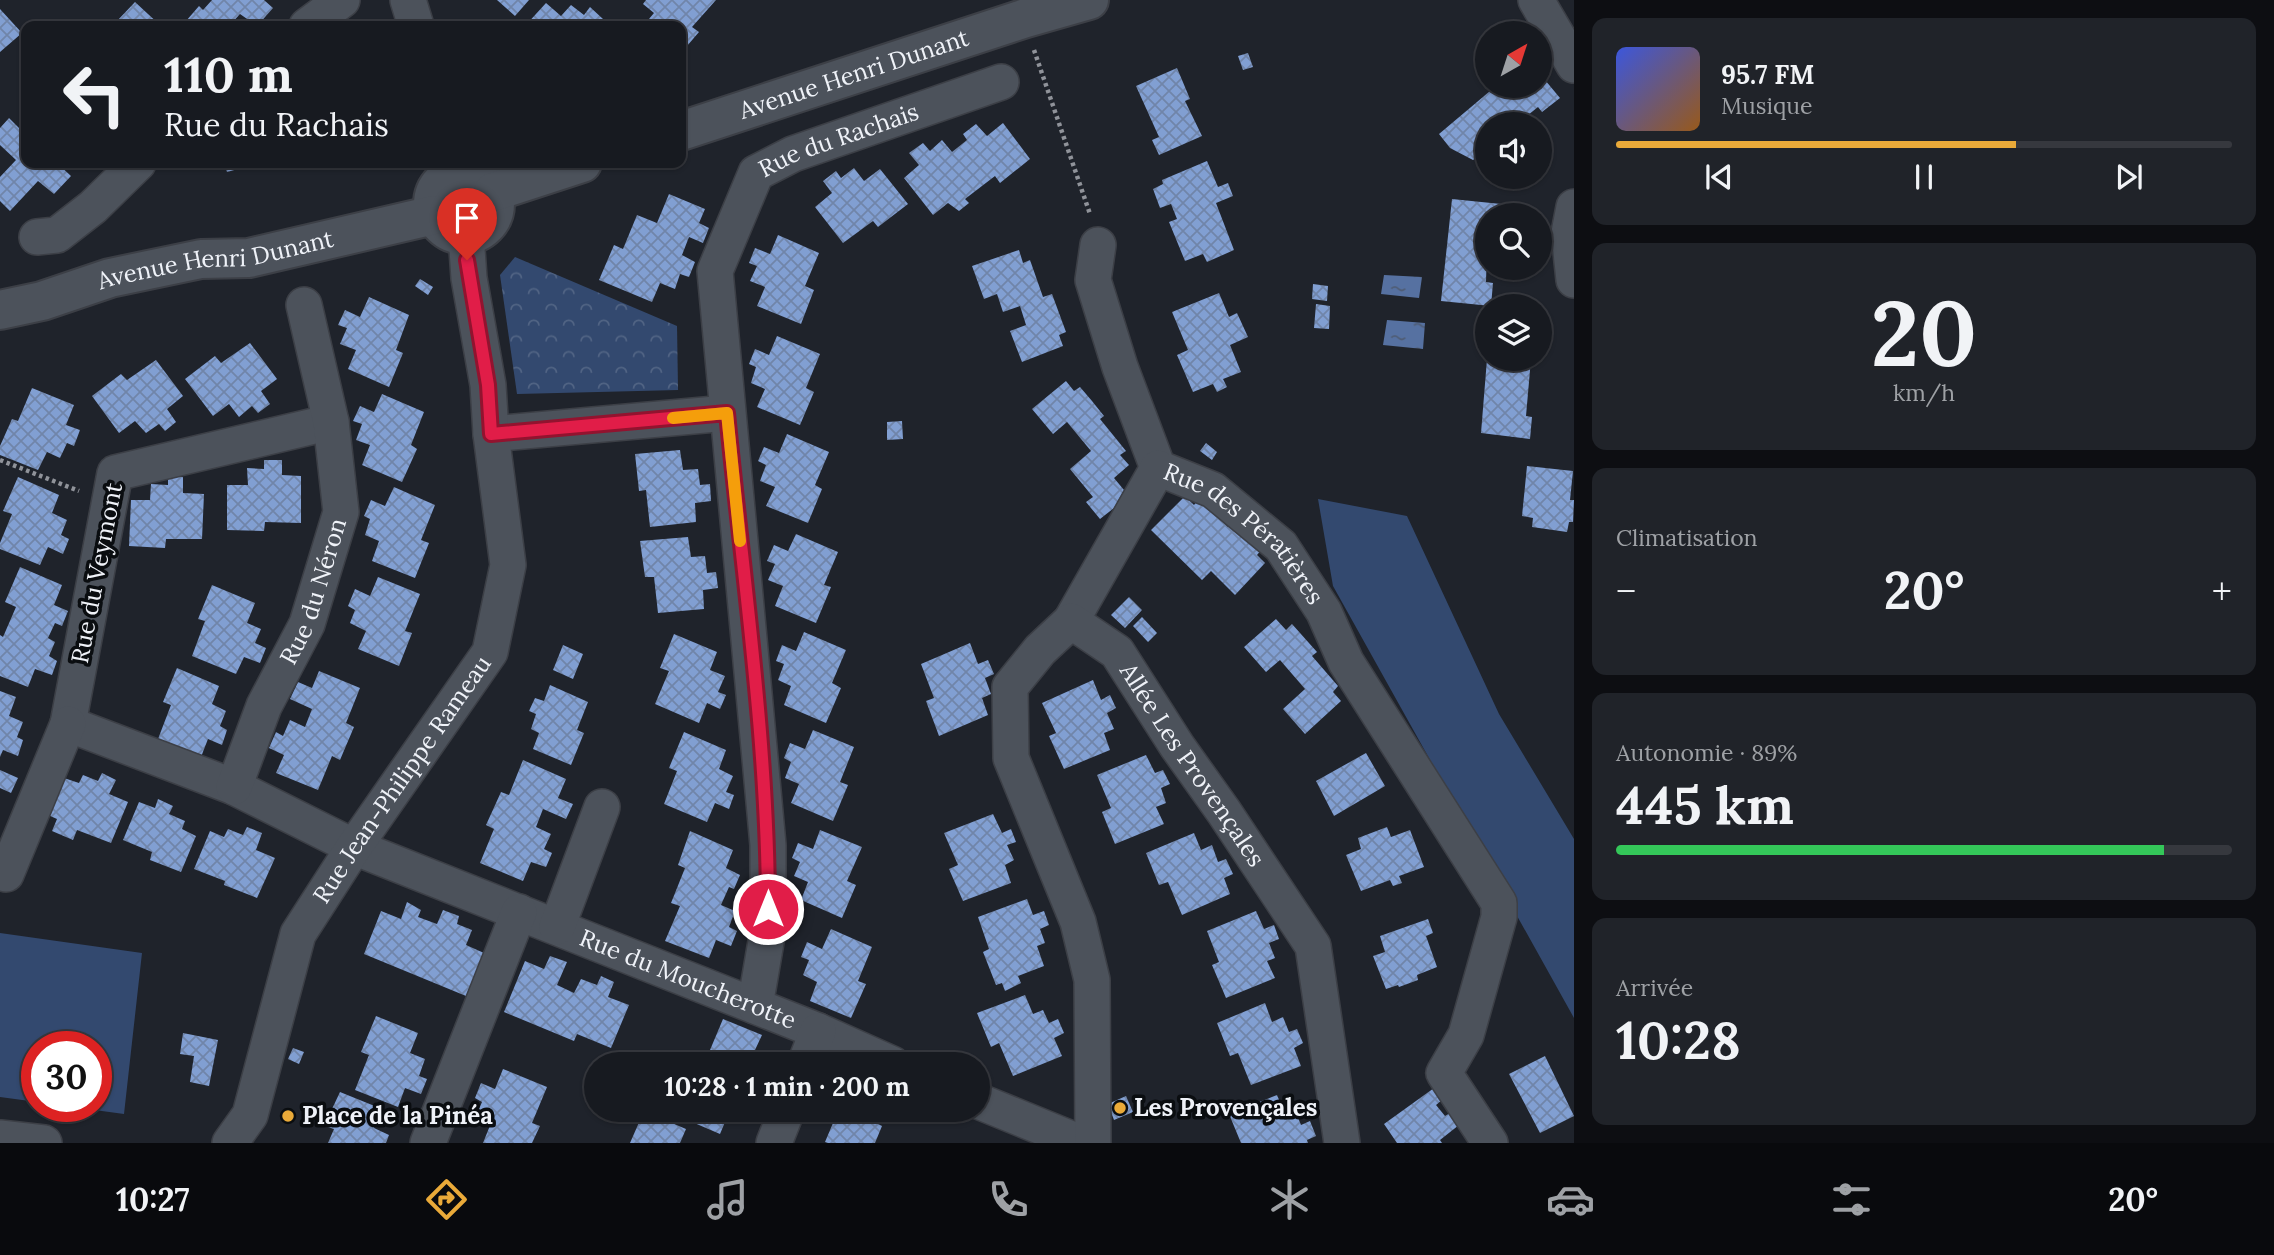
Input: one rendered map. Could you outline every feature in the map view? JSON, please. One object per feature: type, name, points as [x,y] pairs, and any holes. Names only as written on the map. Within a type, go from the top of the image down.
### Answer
[{"type":"main road","points":[[1026,18],[1060,0]]},
{"type":"main road","points":[[1026,18],[1089,0]]},
{"type":"main road","name":"Avenue Henri Dunant","points":[[686,129],[1026,18]]},
{"type":"main road","points":[[459,168],[478,176],[493,192],[495,202],[491,219],[476,233],[455,234],[445,229],[434,215],[432,200],[436,188],[459,168]]},
{"type":"main road","points":[[493,192],[567,168]]},
{"type":"main road","name":"Avenue Henri Dunant","points":[[0,310],[42,301],[110,278],[201,259],[249,258],[434,215]]},
{"type":"street","points":[[314,21],[342,0]]},
{"type":"street","points":[[408,0],[414,21]]},
{"type":"street","points":[[1536,0],[1574,65]]},
{"type":"street","name":"Rue du Rachais","points":[[755,1006],[768,930],[768,845],[715,271],[756,173],[793,154],[1001,82]]},
{"type":"street","points":[[37,237],[57,235],[93,207],[133,168]]},
{"type":"street","points":[[1574,207],[1569,233],[1574,280]]},
{"type":"street","name":"Rue Jean-Philippe Rameau","points":[[230,1143],[250,1115],[298,934],[354,847],[490,652],[508,565],[491,434],[488,385],[469,278],[466,235]]},
{"type":"street","name":"Rue des Pératières","points":[[1098,245],[1093,280],[1120,367],[1158,468],[1213,490],[1281,547],[1324,612],[1346,662],[1499,904],[1499,917],[1465,1035],[1454,1060],[1444,1073],[1490,1143]]},
{"type":"street","name":"Rue du Néron","points":[[234,787],[264,706],[307,624],[341,512],[331,422],[304,305]]},
{"type":"street","points":[[491,434],[727,413]]},
{"type":"street","name":"Rue du Veymont","points":[[6,874],[68,724],[115,473],[331,422]]},
{"type":"street","points":[[1093,1143],[1092,981],[1078,922],[1011,758],[1010,687],[1040,650],[1071,621],[1158,468]]},
{"type":"street","name":"Allée Les Provençales","points":[[1071,621],[1117,652],[1177,746],[1313,946],[1342,1143]]},
{"type":"street","points":[[68,724],[234,787],[354,847]]},
{"type":"street","name":"Rue du Moucherotte","points":[[557,927],[602,807]]},
{"type":"street","name":"Rue du Moucherotte","points":[[354,847],[865,1052]]},
{"type":"street","points":[[428,1143],[519,912]]},
{"type":"street","name":"Rue du Moucherotte","points":[[810,1052],[818,1031]]},
{"type":"street","points":[[990,1106],[1081,1143]]},
{"type":"street","points":[[774,1143],[782,1122]]},
{"type":"street","points":[[0,1138],[44,1143]]},
{"type":"path","points":[[1026,18],[1034,50],[1088,203],[1098,245]]},
{"type":"path","points":[[0,460],[70,488],[110,500]]},
{"type":"green space","points":[[515,257],[677,326],[678,390],[517,394],[500,275]]},
{"type":"green space","points":[[1318,499],[1407,516],[1499,714],[1574,839],[1574,1018],[1333,586]]},
{"type":"green space","points":[[0,933],[142,953],[124,1114],[112,1112],[112,1031],[21,1031],[21,1100],[0,1097]]},
{"type":"water","points":[[1384,275],[1422,277],[1419,298],[1381,294]]},
{"type":"water","points":[[1387,320],[1425,323],[1423,349],[1383,345]]},
{"type":"building","points":[[212,0],[264,0],[273,8],[261,21],[250,21],[240,14],[234,21],[186,21],[199,6],[203,10]]},
{"type":"building","points":[[497,0],[529,0],[515,16]]},
{"type":"building","points":[[646,0],[716,0],[692,27],[699,32],[686,47],[686,21],[647,21],[654,13],[643,4]]},
{"type":"building","points":[[135,2],[156,21],[117,21]]},
{"type":"building","points":[[546,3],[561,16],[571,5],[584,15],[590,7],[603,19],[601,21],[530,21]]},
{"type":"building","points":[[0,9],[21,34],[0,52]]},
{"type":"building","points":[[1248,53],[1253,67],[1243,70],[1238,56]]},
{"type":"building","points":[[1177,68],[1190,99],[1185,101],[1202,136],[1159,155],[1152,140],[1159,137],[1136,86]]},
{"type":"building","points":[[1552,88],[1560,98],[1542,112],[1538,107],[1532,112],[1475,112],[1473,160],[1450,148],[1439,134],[1482,98],[1552,98]]},
{"type":"building","points":[[9,118],[21,130],[21,168],[62,168],[71,176],[54,194],[38,181],[10,211],[0,201],[0,177],[16,160],[0,145],[0,128]]},
{"type":"building","points":[[1003,123],[1030,159],[1000,183],[995,176],[965,199],[969,203],[959,211],[948,203],[933,215],[904,178],[919,165],[909,153],[923,143],[930,151],[942,140],[952,152],[967,140],[963,134],[976,124],[987,136]]},
{"type":"building","points":[[1207,161],[1218,187],[1228,183],[1233,196],[1216,203],[1234,250],[1207,262],[1203,254],[1185,261],[1169,222],[1177,219],[1171,204],[1160,208],[1153,189],[1163,184],[1162,180]]},
{"type":"building","points":[[226,168],[242,168],[227,172]]},
{"type":"building","points":[[854,168],[864,181],[880,169],[908,204],[878,227],[873,221],[843,243],[815,207],[832,193],[823,181],[836,171],[841,178]]},
{"type":"building","points":[[669,194],[705,209],[699,223],[709,228],[703,243],[689,237],[682,255],[695,262],[689,277],[680,274],[675,289],[660,283],[652,302],[599,280],[614,245],[623,249],[637,215],[657,223]]},
{"type":"building","points":[[1452,199],[1491,203],[1475,203],[1475,280],[1493,283],[1492,294],[1475,294],[1475,304],[1441,301]]},
{"type":"building","points":[[778,235],[819,253],[805,286],[814,290],[801,324],[757,306],[765,287],[750,281],[757,266],[749,263],[755,248],[770,254]]},
{"type":"building","points":[[1019,250],[1023,263],[1030,260],[1043,297],[1052,294],[1066,332],[1059,335],[1063,346],[1022,362],[1010,331],[1026,325],[1020,306],[1003,312],[997,294],[984,299],[972,266]]},
{"type":"building","points":[[420,279],[433,287],[428,295],[415,286]]},
{"type":"building","points":[[1313,284],[1328,286],[1327,301],[1312,299]]},
{"type":"building","points":[[1219,293],[1229,317],[1237,313],[1248,337],[1230,345],[1241,372],[1223,379],[1227,387],[1217,392],[1213,384],[1193,392],[1177,355],[1188,350],[1172,312]]},
{"type":"building","points":[[369,297],[409,315],[396,350],[403,353],[389,387],[348,369],[356,350],[340,344],[347,328],[338,325],[345,310],[360,317]]},
{"type":"building","points":[[1316,304],[1330,306],[1329,329],[1314,328]]},
{"type":"building","points":[[777,336],[820,354],[806,388],[814,392],[800,425],[757,407],[765,389],[751,383],[756,367],[749,364],[755,349],[769,355]]},
{"type":"building","points":[[250,343],[277,379],[261,391],[270,404],[258,413],[252,406],[239,417],[229,404],[213,416],[185,379],[215,356],[221,363]]},
{"type":"building","points":[[156,360],[183,396],[167,409],[176,422],[165,431],[159,424],[146,433],[135,421],[119,433],[92,396],[121,374],[127,380]]},
{"type":"building","points":[[1486,371],[1530,371],[1526,416],[1532,417],[1530,439],[1481,433]]},
{"type":"building","points":[[1066,381],[1074,391],[1080,387],[1092,401],[1104,416],[1100,419],[1126,451],[1120,455],[1129,465],[1114,478],[1124,490],[1114,508],[1100,519],[1086,502],[1093,497],[1070,469],[1091,451],[1067,422],[1053,434],[1032,409]]},
{"type":"building","points":[[32,388],[74,405],[66,425],[80,430],[74,446],[67,443],[60,458],[47,452],[38,470],[0,455],[0,446],[12,419],[18,421]]},
{"type":"building","points":[[382,394],[424,412],[411,445],[417,449],[402,482],[362,465],[370,445],[356,440],[362,424],[353,421],[360,406],[374,412]]},
{"type":"building","points":[[902,421],[903,439],[887,440],[887,422]]},
{"type":"building","points":[[787,434],[829,452],[815,485],[822,489],[808,523],[766,506],[775,487],[760,481],[766,465],[758,461],[764,447],[779,453]]},
{"type":"building","points":[[1206,443],[1217,452],[1212,460],[1200,451]]},
{"type":"building","points":[[680,450],[683,470],[698,469],[700,485],[710,484],[711,501],[695,503],[696,522],[650,527],[646,490],[639,491],[635,454]]},
{"type":"building","points":[[264,460],[282,460],[282,475],[301,476],[301,523],[265,522],[264,531],[227,530],[227,485],[248,485],[247,468],[264,469]]},
{"type":"building","points":[[1527,466],[1573,471],[1570,500],[1574,500],[1573,522],[1569,522],[1567,532],[1532,527],[1533,518],[1522,516]]},
{"type":"building","points":[[168,476],[183,477],[183,493],[204,494],[202,539],[166,539],[165,548],[129,546],[131,500],[150,500],[151,484],[168,485]]},
{"type":"building","points":[[18,477],[59,495],[52,513],[67,520],[61,535],[69,539],[63,554],[48,547],[40,565],[0,549],[12,514],[3,511]]},
{"type":"building","points":[[394,487],[435,505],[421,540],[429,543],[415,578],[372,561],[379,541],[365,535],[370,519],[364,516],[371,500],[385,506]]},
{"type":"building","points":[[1185,496],[1194,505],[1199,499],[1228,527],[1234,521],[1262,549],[1257,555],[1265,563],[1235,595],[1211,571],[1202,580],[1151,530]]},
{"type":"building","points":[[796,534],[838,552],[824,585],[831,587],[816,623],[775,606],[783,586],[768,580],[775,564],[767,561],[774,545],[788,551]]},
{"type":"building","points":[[688,537],[691,557],[705,556],[707,573],[716,572],[718,588],[703,590],[704,609],[658,613],[654,577],[645,577],[640,541]]},
{"type":"building","points":[[20,567],[62,585],[54,605],[68,611],[62,626],[55,623],[48,638],[55,642],[49,656],[57,661],[52,675],[35,669],[28,687],[0,676],[0,635],[3,637],[16,607],[5,602]]},
{"type":"building","points":[[378,577],[420,594],[405,631],[412,633],[399,666],[358,649],[366,631],[350,623],[355,610],[348,606],[355,589],[370,596]]},
{"type":"building","points":[[212,585],[255,603],[247,623],[261,629],[255,643],[266,648],[260,663],[244,657],[236,674],[192,656],[205,621],[198,619]]},
{"type":"building","points":[[1129,597],[1142,610],[1125,628],[1111,615]]},
{"type":"building","points":[[1142,617],[1157,633],[1148,642],[1133,626]]},
{"type":"building","points":[[1276,619],[1286,630],[1292,624],[1317,652],[1312,656],[1338,686],[1333,692],[1341,701],[1305,734],[1283,709],[1305,689],[1280,660],[1266,672],[1244,647]]},
{"type":"building","points":[[804,632],[846,650],[832,683],[841,688],[826,723],[784,705],[791,686],[778,680],[784,664],[776,661],[782,645],[796,651]]},
{"type":"building","points":[[674,634],[717,652],[710,670],[725,676],[718,692],[726,695],[720,709],[707,703],[699,723],[655,704],[669,671],[660,668]]},
{"type":"building","points":[[970,643],[978,664],[988,660],[994,674],[985,678],[991,694],[982,698],[988,715],[939,736],[926,701],[934,698],[921,664]]},
{"type":"building","points":[[563,645],[583,654],[573,679],[553,670]]},
{"type":"building","points":[[177,668],[219,686],[212,704],[226,711],[220,726],[227,730],[222,745],[208,739],[201,757],[158,739],[171,705],[163,702]]},
{"type":"building","points":[[319,671],[360,688],[346,723],[354,727],[340,760],[332,756],[318,790],[276,773],[284,755],[269,748],[276,732],[283,736],[290,720],[305,727],[312,709],[290,699],[298,682],[312,688]]},
{"type":"building","points":[[1093,680],[1101,700],[1110,695],[1116,708],[1107,713],[1114,729],[1104,733],[1110,750],[1064,769],[1049,736],[1056,733],[1042,703]]},
{"type":"building","points":[[550,685],[588,702],[577,730],[584,733],[571,765],[533,749],[539,733],[531,729],[536,714],[529,711],[535,698],[544,701]]},
{"type":"building","points":[[0,691],[16,697],[9,716],[23,722],[17,737],[23,740],[18,756],[3,750],[0,757]]},
{"type":"building","points":[[813,730],[854,747],[840,782],[848,785],[833,821],[791,803],[799,784],[785,778],[791,762],[784,758],[790,743],[805,749]]},
{"type":"building","points":[[684,732],[726,750],[719,769],[733,776],[726,792],[734,795],[729,809],[715,803],[707,822],[664,804],[677,771],[669,768]]},
{"type":"building","points":[[1366,753],[1385,786],[1334,816],[1316,781]]},
{"type":"building","points":[[1146,755],[1155,773],[1163,770],[1170,784],[1161,788],[1166,803],[1156,807],[1164,824],[1115,844],[1102,812],[1111,808],[1097,775]]},
{"type":"building","points":[[523,760],[566,779],[558,798],[573,804],[566,819],[543,809],[536,827],[551,834],[544,849],[552,853],[546,867],[531,862],[523,881],[480,863],[494,829],[486,825],[501,792],[509,795]]},
{"type":"building","points":[[0,770],[18,778],[11,793],[0,788]]},
{"type":"building","points":[[102,773],[116,780],[109,794],[128,802],[111,843],[77,830],[73,840],[52,831],[57,819],[48,815],[64,778],[79,783],[83,775],[98,781]]},
{"type":"building","points":[[158,799],[173,806],[169,814],[185,821],[182,829],[196,836],[181,872],[150,860],[152,852],[123,840],[139,802],[155,808]]},
{"type":"building","points":[[993,814],[1002,833],[1011,829],[1016,842],[1007,845],[1014,860],[1005,865],[1011,883],[963,901],[949,869],[958,865],[944,833]]},
{"type":"building","points":[[247,827],[262,833],[256,850],[275,858],[257,898],[194,869],[210,831],[224,837],[228,829],[243,835]]},
{"type":"building","points":[[1387,827],[1391,837],[1410,830],[1424,867],[1399,876],[1402,883],[1393,886],[1390,880],[1361,891],[1346,855],[1361,849],[1358,838]]},
{"type":"building","points":[[820,830],[862,847],[847,881],[856,885],[842,918],[801,900],[808,882],[794,876],[800,862],[792,858],[798,843],[813,849]]},
{"type":"building","points":[[690,831],[733,850],[726,868],[740,875],[734,889],[729,887],[721,905],[735,911],[729,927],[737,931],[731,946],[716,940],[709,958],[665,941],[680,906],[671,903],[685,868],[678,865]]},
{"type":"building","points":[[1194,833],[1201,850],[1212,845],[1218,862],[1226,859],[1233,874],[1224,878],[1230,894],[1182,915],[1168,882],[1159,885],[1146,853]]},
{"type":"building","points":[[1027,899],[1033,915],[1044,911],[1049,925],[1040,929],[1045,943],[1037,946],[1044,966],[1018,976],[1021,983],[1005,991],[1002,983],[996,985],[983,952],[989,949],[978,917]]},
{"type":"building","points":[[407,902],[421,910],[418,917],[437,924],[443,910],[459,916],[457,924],[472,930],[466,945],[484,953],[466,996],[364,954],[381,911],[401,919]]},
{"type":"building","points":[[1256,911],[1264,929],[1274,925],[1279,939],[1269,943],[1275,958],[1267,961],[1275,978],[1226,998],[1212,965],[1219,962],[1207,931]]},
{"type":"building","points":[[1428,919],[1433,933],[1426,936],[1437,967],[1417,975],[1418,980],[1386,989],[1373,956],[1385,952],[1380,936]]},
{"type":"building","points":[[831,929],[872,947],[858,981],[866,984],[851,1018],[810,1001],[817,982],[803,975],[809,960],[801,957],[807,942],[822,949]]},
{"type":"building","points":[[550,956],[567,962],[557,985],[574,993],[581,979],[597,985],[601,976],[614,982],[608,997],[629,1005],[611,1048],[577,1034],[574,1041],[504,1012],[525,961],[544,969]]},
{"type":"building","points":[[1025,995],[1033,1014],[1043,1010],[1049,1023],[1058,1019],[1064,1033],[1054,1038],[1062,1056],[1013,1076],[999,1043],[991,1047],[977,1013]]},
{"type":"building","points":[[1265,1003],[1272,1022],[1283,1017],[1289,1032],[1297,1029],[1303,1043],[1294,1048],[1301,1066],[1251,1085],[1238,1053],[1230,1056],[1217,1023]]},
{"type":"building","points":[[376,1016],[418,1033],[410,1053],[425,1059],[419,1076],[427,1079],[421,1094],[405,1088],[398,1107],[355,1090],[369,1055],[361,1052]]},
{"type":"building","points":[[723,1019],[762,1035],[755,1050],[759,1052],[710,1050]]},
{"type":"building","points":[[183,1033],[218,1040],[209,1086],[190,1082],[194,1056],[180,1054]]},
{"type":"building","points":[[293,1048],[304,1052],[299,1064],[288,1059]]},
{"type":"building","points":[[1545,1056],[1574,1116],[1540,1133],[1509,1074]]},
{"type":"building","points":[[503,1069],[547,1087],[532,1123],[540,1126],[532,1143],[483,1143],[491,1123],[476,1116],[482,1102],[475,1098],[481,1083],[495,1089]]},
{"type":"building","points":[[1434,1088],[1442,1100],[1436,1105],[1445,1116],[1450,1113],[1459,1125],[1440,1140],[1442,1143],[1397,1143],[1384,1124]]},
{"type":"building","points":[[340,1092],[382,1109],[374,1128],[389,1135],[386,1143],[328,1143],[334,1129],[324,1126]]},
{"type":"building","points":[[1277,1095],[1285,1114],[1295,1110],[1301,1125],[1310,1121],[1316,1136],[1307,1140],[1308,1143],[1241,1143],[1229,1114]]},
{"type":"building","name":"Les Provençales","points":[[1126,1096],[1133,1112],[1114,1120],[1108,1104]]},
{"type":"building","points":[[639,1122],[670,1122],[686,1129],[680,1143],[630,1143]]},
{"type":"building","points":[[692,1122],[725,1122],[720,1134]]},
{"type":"building","points":[[830,1122],[874,1122],[882,1126],[875,1143],[825,1142],[833,1123]]},
{"type":"slow traffic","points":[[673,418],[727,413],[740,541]]},
{"type":"place","name":"Les Provençales","points":[[1120,1108]]},
{"type":"place","name":"Place de la Pinéa","points":[[288,1116]]},
{"type":"route","points":[[467,260],[488,385],[491,434],[727,413],[768,845],[768,909]]}]
